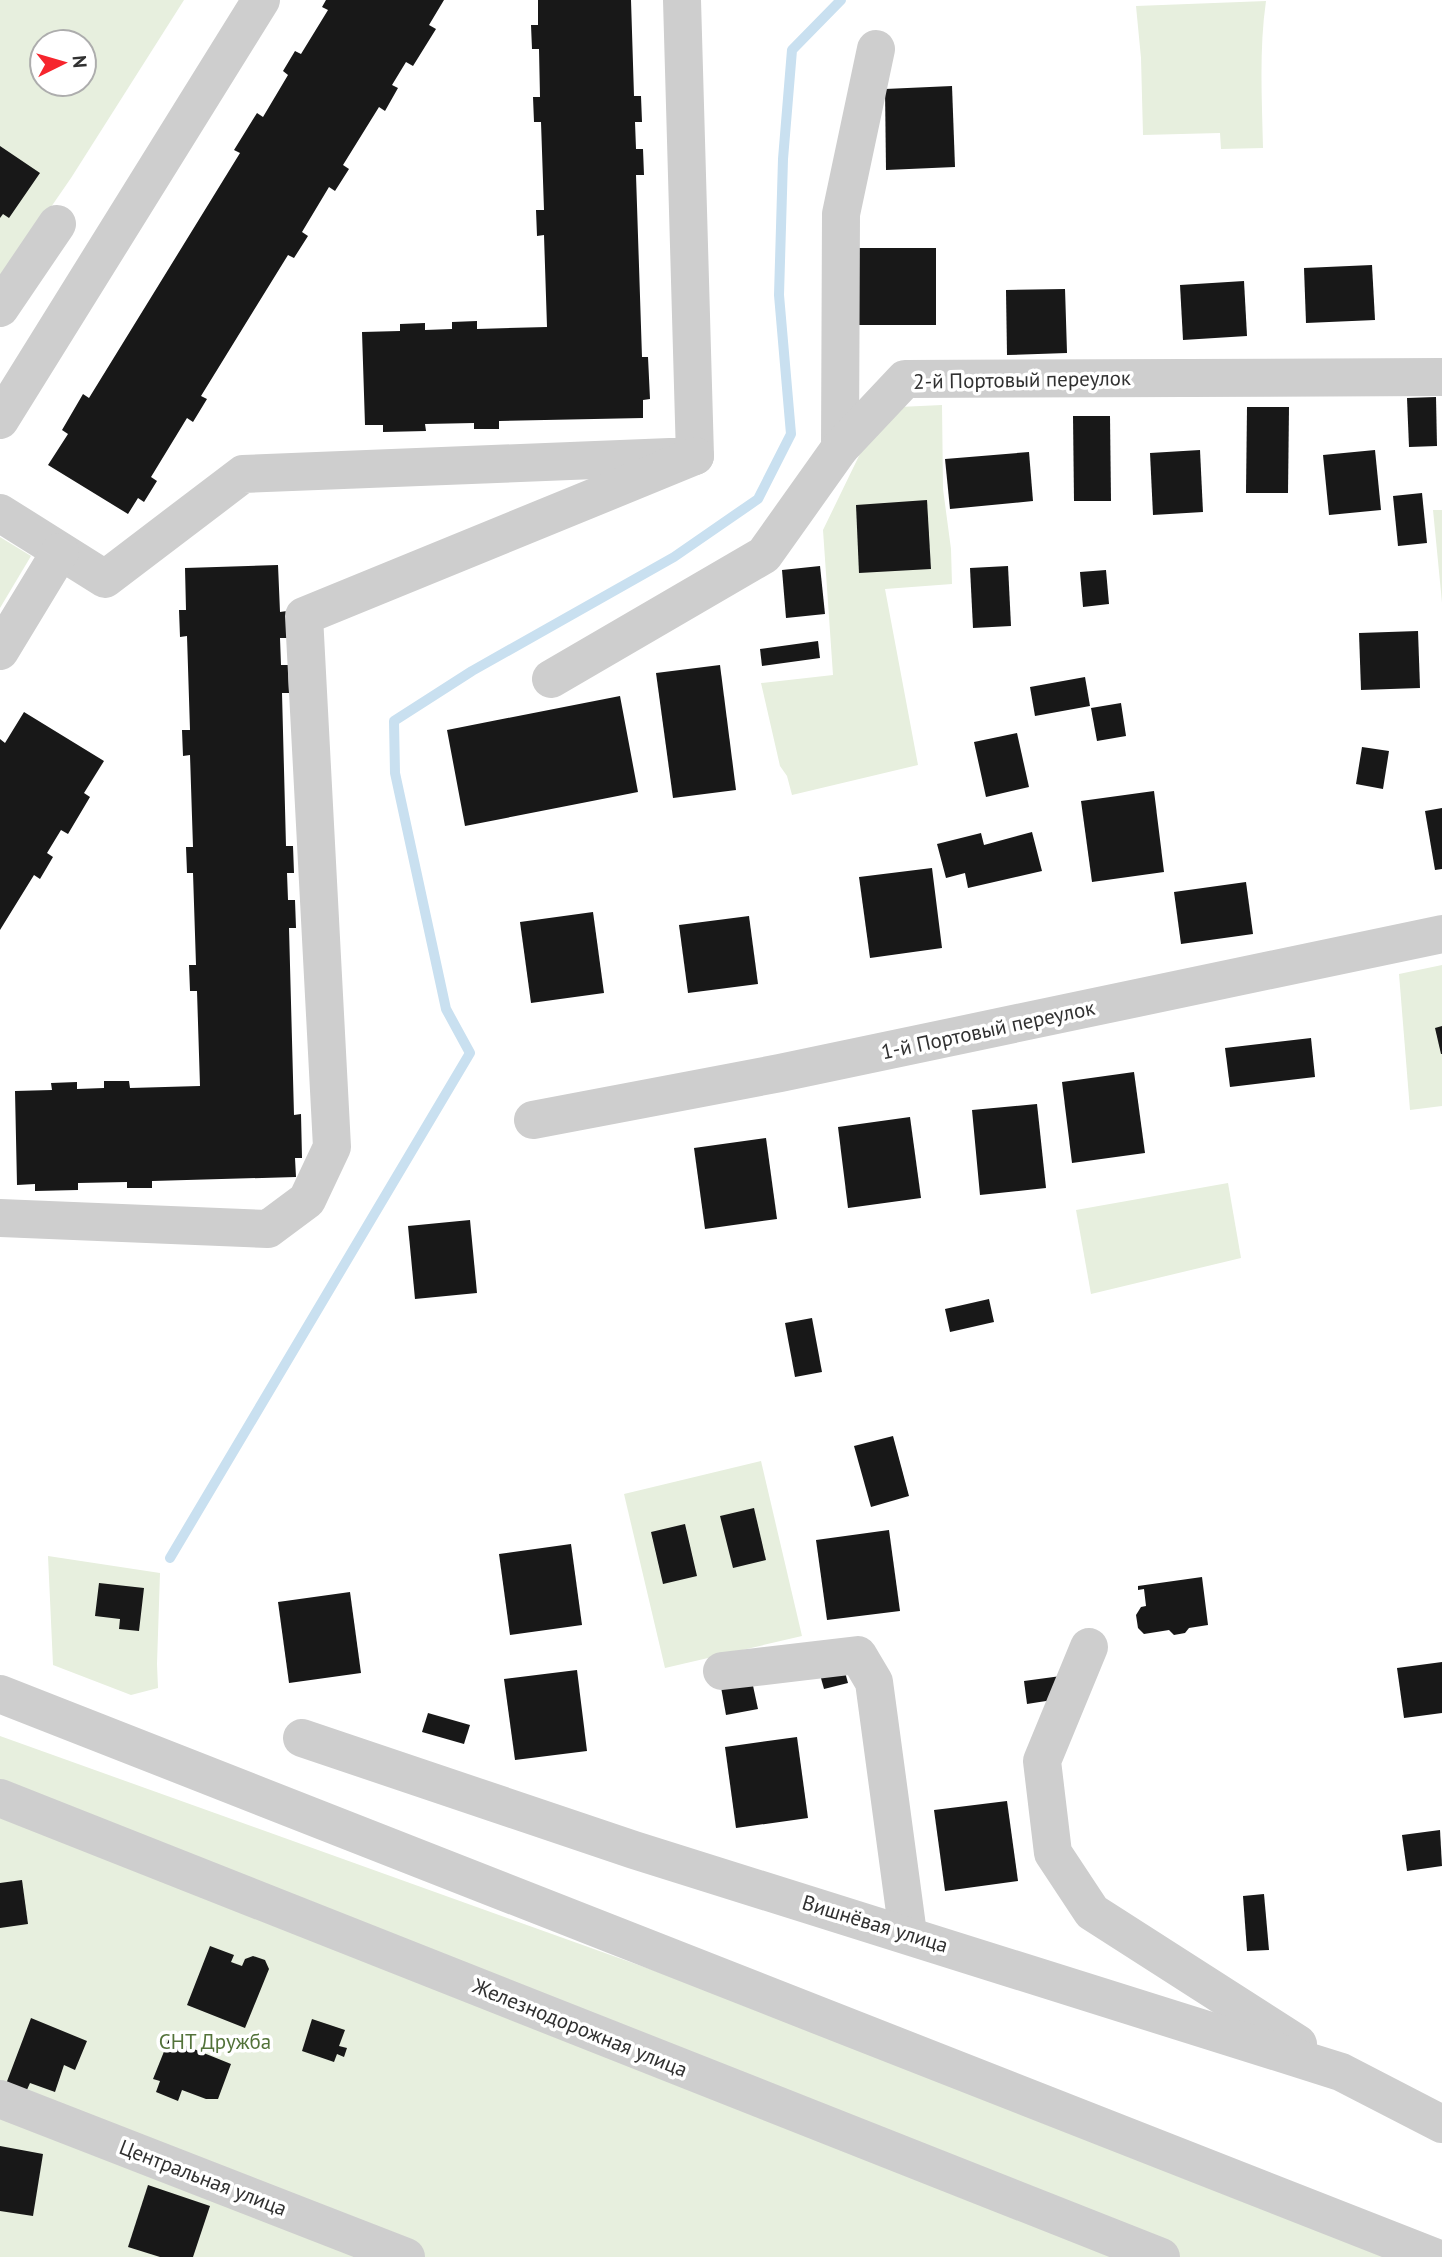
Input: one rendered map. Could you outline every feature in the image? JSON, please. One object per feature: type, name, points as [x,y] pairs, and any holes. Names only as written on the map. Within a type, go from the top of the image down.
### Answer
[{"type":"street","points":[[0,419],[261,0]]},
{"type":"street","points":[[682,0],[695,456]]},
{"type":"street","points":[[840,448],[841,214],[876,49]]},
{"type":"street","points":[[0,308],[57,224]]},
{"type":"street","name":"2-й Портовый переулок","points":[[551,679],[764,555],[840,448],[905,379],[1442,377]]},
{"type":"street","points":[[0,513],[105,579],[243,474],[695,456]]},
{"type":"street","points":[[0,1218],[268,1228],[307,1200],[332,1147],[304,616],[695,456]]},
{"type":"street","points":[[0,651],[60,552]]},
{"type":"street","name":"1-й Портовый переулок","points":[[533,1120],[780,1073],[1442,934]]},
{"type":"street","points":[[1088,1647],[1042,1761],[1054,1853],[1092,1912],[1340,2072]]},
{"type":"street","points":[[722,1671],[858,1655],[874,1682],[908,1934]]},
{"type":"street","points":[[0,1694],[1434,2257]]},
{"type":"street","name":"Вишнёвая улица","points":[[302,1738],[634,1850],[1340,2072],[1442,2124]]},
{"type":"street","name":"Железнодорожная улица","points":[[0,1798],[1161,2257]]},
{"type":"street","name":"Центральная улица","points":[[0,2099],[405,2257]]},
{"type":"green space","points":[[0,0],[184,0],[71,178],[0,281]]},
{"type":"green space","points":[[1266,1],[1262,56],[1263,148],[1221,149],[1220,133],[1143,135],[1141,58],[1136,6]]},
{"type":"green space","points":[[942,405],[943,489],[951,549],[952,584],[885,589],[918,765],[792,795],[787,776],[780,766],[761,683],[833,675],[823,530],[874,425],[899,407]]},
{"type":"green space","points":[[1433,510],[1442,510],[1442,603],[1441,592]]},
{"type":"green space","points":[[0,537],[31,556],[0,608]]},
{"type":"green space","points":[[1442,965],[1442,1106],[1410,1110],[1399,974]]},
{"type":"green space","points":[[1228,1183],[1241,1258],[1091,1294],[1076,1210]]},
{"type":"green space","points":[[761,1461],[802,1636],[665,1668],[624,1494]]},
{"type":"green space","points":[[48,1556],[160,1573],[158,1688],[131,1695],[53,1665]]},
{"type":"green space","name":"СНТ Дружба","points":[[0,1736],[1171,2156],[1435,2257],[0,2257]]},
{"type":"building","points":[[326,0],[444,0],[429,25],[436,29],[413,66],[406,62],[392,85],[398,88],[385,111],[379,107],[343,165],[349,169],[335,191],[329,187],[302,232],[308,236],[294,258],[288,255],[201,396],[207,399],[193,422],[187,418],[151,477],[157,481],[144,502],[138,498],[128,514],[48,465],[68,434],[62,430],[83,394],[89,398],[240,153],[234,150],[257,113],[263,117],[288,75],[283,71],[295,51],[301,54],[328,10],[322,7]]},
{"type":"building","points":[[538,0],[631,0],[634,96],[641,96],[642,122],[635,122],[636,149],[643,149],[644,175],[636,175],[642,357],[648,357],[650,399],[643,400],[643,418],[499,421],[499,429],[474,429],[474,423],[425,424],[426,431],[383,432],[383,425],[365,425],[362,332],[400,331],[400,324],[425,323],[425,330],[452,329],[452,322],[477,321],[477,329],[547,327],[544,235],[537,236],[536,210],[544,210],[541,122],[534,122],[533,97],[540,97],[539,49],[532,49],[531,25],[538,25]]},
{"type":"building","points":[[952,86],[955,167],[886,170],[885,89]]},
{"type":"building","points":[[0,146],[40,173],[9,218],[3,214],[0,218]]},
{"type":"building","points":[[859,248],[936,248],[936,325],[859,325]]},
{"type":"building","points":[[1372,265],[1375,320],[1306,323],[1304,268]]},
{"type":"building","points":[[1244,281],[1247,336],[1183,340],[1180,285]]},
{"type":"building","points":[[1065,289],[1067,353],[1007,355],[1006,290]]},
{"type":"building","points":[[1436,397],[1437,446],[1409,447],[1407,398]]},
{"type":"building","points":[[1247,407],[1289,407],[1288,493],[1246,493]]},
{"type":"building","points":[[1073,416],[1110,416],[1111,501],[1074,501]]},
{"type":"building","points":[[1200,450],[1203,512],[1153,515],[1150,453]]},
{"type":"building","points":[[1375,450],[1381,510],[1329,515],[1323,455]]},
{"type":"building","points":[[1029,452],[1033,501],[950,509],[945,459]]},
{"type":"building","points":[[1422,493],[1427,543],[1398,546],[1393,496]]},
{"type":"building","points":[[927,500],[931,569],[859,573],[856,505]]},
{"type":"building","points":[[278,565],[280,612],[287,611],[288,638],[280,638],[281,665],[288,665],[289,693],[282,693],[286,846],[293,846],[294,873],[287,873],[288,900],[295,900],[296,928],[289,928],[294,1115],[301,1114],[302,1158],[295,1158],[296,1177],[152,1181],[152,1188],[127,1188],[127,1182],[78,1183],[78,1190],[35,1191],[35,1184],[17,1185],[15,1091],[52,1090],[51,1083],[77,1082],[77,1089],[104,1088],[104,1081],[129,1081],[130,1088],[200,1086],[197,991],[190,991],[189,965],[196,965],[193,873],[187,873],[186,847],[193,847],[190,755],[183,756],[182,730],[190,730],[187,636],[180,637],[179,610],[186,610],[185,568]]},
{"type":"building","points":[[820,566],[825,614],[786,618],[782,570]]},
{"type":"building","points":[[1008,566],[1011,626],[973,628],[970,568]]},
{"type":"building","points":[[1106,570],[1109,604],[1083,607],[1080,572]]},
{"type":"building","points":[[1418,631],[1420,688],[1361,690],[1359,633]]},
{"type":"building","points":[[818,641],[820,658],[762,666],[760,649]]},
{"type":"building","points":[[720,665],[736,790],[673,798],[656,673]]},
{"type":"building","points":[[1085,677],[1090,706],[1035,716],[1030,687]]},
{"type":"building","points":[[620,696],[638,792],[465,826],[447,730]]},
{"type":"building","points":[[1121,703],[1126,736],[1097,741],[1091,708]]},
{"type":"building","points":[[24,712],[104,761],[84,793],[90,797],[68,834],[61,830],[47,853],[53,857],[40,879],[34,875],[0,930],[0,739],[5,743]]},
{"type":"building","points":[[1017,733],[1029,787],[986,797],[974,742]]},
{"type":"building","points":[[1362,747],[1389,751],[1383,789],[1356,784]]},
{"type":"building","points":[[1154,791],[1164,872],[1092,882],[1081,801]]},
{"type":"building","points":[[1442,808],[1442,869],[1435,870],[1425,811]]},
{"type":"building","points":[[1032,832],[1042,871],[968,888],[965,873],[946,878],[937,844],[981,833],[984,845]]},
{"type":"building","points":[[932,868],[942,948],[870,958],[859,877]]},
{"type":"building","points":[[1246,882],[1253,934],[1181,944],[1174,892]]},
{"type":"building","points":[[593,912],[604,993],[531,1003],[520,922]]},
{"type":"building","points":[[749,916],[758,984],[688,993],[679,925]]},
{"type":"building","points":[[1442,1026],[1442,1054],[1441,1054],[1435,1028]]},
{"type":"building","points":[[1311,1038],[1315,1077],[1230,1087],[1225,1048]]},
{"type":"building","points":[[1134,1072],[1145,1153],[1072,1163],[1062,1082]]},
{"type":"building","points":[[1037,1104],[1046,1188],[980,1195],[972,1110]]},
{"type":"building","points":[[910,1117],[921,1198],[848,1208],[838,1127]]},
{"type":"building","points":[[766,1138],[777,1219],[705,1229],[694,1148]]},
{"type":"building","points":[[470,1220],[477,1293],[415,1299],[408,1226]]},
{"type":"building","points":[[989,1299],[994,1322],[950,1332],[945,1309]]},
{"type":"building","points":[[812,1318],[822,1372],[795,1377],[785,1323]]},
{"type":"building","points":[[893,1436],[909,1496],[871,1507],[854,1446]]},
{"type":"building","points":[[754,1508],[766,1560],[733,1568],[720,1516]]},
{"type":"building","points":[[685,1524],[697,1576],[663,1584],[651,1532]]},
{"type":"building","points":[[889,1530],[900,1611],[827,1620],[816,1540]]},
{"type":"building","points":[[571,1544],[582,1625],[510,1635],[499,1554]]},
{"type":"building","points":[[1202,1577],[1208,1625],[1189,1628],[1185,1633],[1174,1635],[1169,1630],[1144,1634],[1138,1628],[1136,1615],[1141,1607],[1146,1606],[1144,1589],[1138,1590],[1138,1586]]},
{"type":"building","points":[[99,1583],[144,1588],[139,1631],[119,1629],[120,1619],[95,1616]]},
{"type":"building","points":[[350,1592],[361,1673],[289,1683],[278,1602]]},
{"type":"building","points":[[1442,1662],[1442,1713],[1404,1718],[1397,1668]]},
{"type":"building","points":[[843,1665],[848,1683],[824,1689],[819,1671]]},
{"type":"building","points":[[577,1670],[587,1751],[515,1760],[504,1679]]},
{"type":"building","points":[[1061,1676],[1065,1698],[1027,1704],[1024,1681]]},
{"type":"building","points":[[752,1681],[758,1709],[726,1715],[721,1687]]},
{"type":"building","points":[[428,1713],[470,1725],[464,1744],[422,1732]]},
{"type":"building","points":[[797,1737],[808,1818],[736,1828],[725,1747]]},
{"type":"building","points":[[1007,1801],[1018,1881],[945,1891],[934,1810]]},
{"type":"building","points":[[1440,1830],[1442,1866],[1407,1871],[1402,1835]]},
{"type":"building","points":[[22,1880],[28,1924],[0,1928],[0,1883]]},
{"type":"building","points":[[1264,1894],[1269,1950],[1247,1951],[1243,1896]]},
{"type":"building","points":[[210,1946],[234,1955],[231,1962],[242,1966],[245,1959],[253,1956],[265,1960],[269,1969],[245,2028],[187,2005]]},
{"type":"building","points":[[31,2018],[87,2041],[75,2070],[64,2065],[55,2092],[30,2083],[26,2092],[6,2084]]},
{"type":"building","points":[[312,2019],[345,2030],[339,2046],[347,2048],[344,2057],[337,2054],[334,2062],[302,2051]]},
{"type":"building","points":[[169,2039],[231,2064],[218,2099],[206,2099],[182,2090],[178,2101],[156,2092],[160,2081],[153,2079]]},
{"type":"building","points":[[0,2146],[43,2154],[33,2216],[0,2211]]},
{"type":"building","points":[[148,2185],[210,2206],[193,2257],[160,2257],[128,2247]]},
{"type":"waterway","points":[[170,1558],[470,1053],[446,1009],[395,773],[394,721],[472,671],[674,557],[758,499],[791,434],[779,295],[783,159],[792,50],[841,0]]}]
